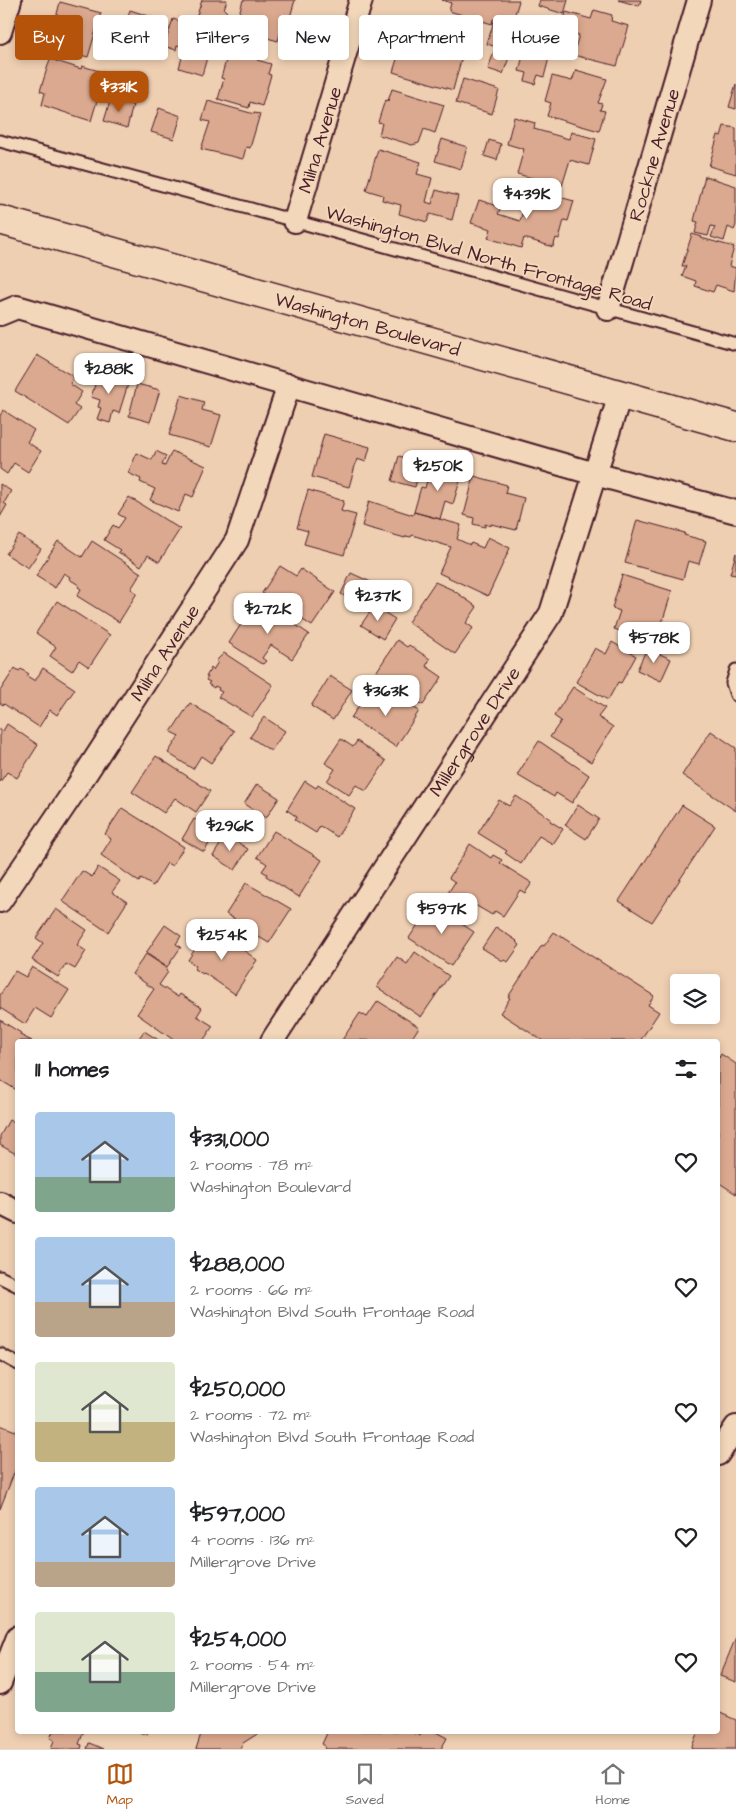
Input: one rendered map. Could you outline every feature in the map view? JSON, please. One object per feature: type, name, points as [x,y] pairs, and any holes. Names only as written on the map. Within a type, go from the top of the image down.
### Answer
[{"type":"main road","name":"Washington Boulevard","points":[[0,220],[736,426]]},
{"type":"street","points":[[0,32],[10,0]]},
{"type":"street","name":"Milna Avenue","points":[[294,220],[361,0]]},
{"type":"street","name":"Rockne Avenue","points":[[608,308],[699,0]]},
{"type":"street","points":[[8,310],[289,385],[595,474],[736,512]]},
{"type":"street","name":"Milna Avenue","points":[[0,901],[237,540],[289,385]]},
{"type":"street","name":"Millergrove Drive","points":[[273,1039],[551,613],[620,395]]},
{"type":"street","points":[[0,1203],[15,1210]]},
{"type":"street","points":[[720,1451],[736,1427]]},
{"type":"street","points":[[0,1683],[15,1645]]},
{"type":"lane","name":"Washington Blvd North Frontage Road","points":[[0,141],[294,220],[736,344]]},
{"type":"lane","points":[[736,670],[732,683],[736,695]]},
{"type":"lane","points":[[0,1277],[15,1284]]},
{"type":"lane","points":[[0,1354],[15,1362]]},
{"type":"building","points":[[202,0],[227,0],[224,9],[227,12],[226,15],[197,15]]},
{"type":"building","points":[[243,0],[295,0],[291,15],[278,15],[278,41],[268,38],[268,15],[239,14]]},
{"type":"building","points":[[442,0],[519,1],[515,15],[493,15],[492,24],[483,21],[483,15],[462,15],[449,11],[451,3]]},
{"type":"building","points":[[540,0],[568,0],[564,14],[538,6]]},
{"type":"building","points":[[618,0],[641,0],[639,6]]},
{"type":"building","points":[[60,2],[101,13],[100,15],[93,15],[93,40],[88,57],[83,56],[83,15],[57,15]]},
{"type":"building","points":[[130,10],[146,15],[128,15]]},
{"type":"building","points":[[594,10],[612,15],[611,21],[629,26],[617,66],[578,56],[578,15],[591,19]]},
{"type":"building","points":[[566,12],[577,15],[565,15]]},
{"type":"building","points":[[173,19],[178,21],[178,45],[176,50],[168,47],[168,34]]},
{"type":"building","points":[[493,24],[493,46],[487,44]]},
{"type":"building","points":[[493,55],[493,60],[508,60],[503,74],[488,69]]},
{"type":"building","points":[[50,60],[81,69],[82,66],[137,82],[131,101],[99,94],[91,121],[42,105],[45,93],[40,91]]},
{"type":"building","points":[[181,60],[206,60],[202,75],[179,68]]},
{"type":"building","points":[[226,60],[257,60],[271,64],[268,74],[271,75],[262,106],[250,102],[249,108],[218,99],[224,79],[221,78]]},
{"type":"building","points":[[397,60],[461,60],[453,90],[393,72]]},
{"type":"building","points":[[522,60],[548,60],[544,77],[538,75],[535,84],[525,81],[527,73],[519,71]]},
{"type":"building","points":[[576,70],[607,79],[598,103],[602,104],[600,110],[605,111],[599,131],[547,116],[551,103],[545,101],[552,76],[572,81]]},
{"type":"building","points":[[463,79],[499,90],[492,114],[456,103]]},
{"type":"building","points":[[736,84],[736,109],[729,107]]},
{"type":"building","points":[[392,89],[444,105],[435,133],[424,129],[419,143],[412,145],[379,135],[382,123],[378,122],[385,100],[388,101]]},
{"type":"building","points":[[111,98],[133,105],[127,128],[104,121]]},
{"type":"building","points":[[208,101],[260,114],[250,148],[246,147],[243,159],[201,149],[210,122],[202,120]]},
{"type":"building","points":[[159,108],[181,116],[174,139],[151,132]]},
{"type":"building","points":[[514,117],[535,123],[534,129],[569,139],[571,132],[596,139],[589,165],[570,160],[562,186],[517,174],[524,149],[507,144]]},
{"type":"building","points":[[724,126],[736,128],[736,174],[709,166],[718,135],[721,136]]},
{"type":"building","points":[[442,139],[467,147],[461,169],[435,161]]},
{"type":"building","points":[[489,140],[501,144],[497,160],[484,156]]},
{"type":"building","points":[[378,149],[421,162],[417,174],[432,178],[426,202],[432,204],[436,190],[458,196],[452,220],[430,214],[427,222],[399,214],[401,205],[382,200],[383,195],[366,190]]},
{"type":"building","points":[[705,176],[736,186],[736,225],[734,230],[728,227],[724,241],[711,237],[715,227],[711,226],[708,236],[695,233],[698,222],[694,221]]},
{"type":"building","points":[[530,187],[574,201],[568,221],[564,220],[559,239],[556,238],[553,247],[524,238],[521,248],[488,238],[491,229],[471,223],[479,200],[501,207],[498,214],[520,221]]},
{"type":"building","points":[[692,234],[734,247],[729,266],[736,268],[734,291],[716,285],[713,292],[695,286],[696,281],[682,276],[686,266],[682,266]]},
{"type":"building","points":[[37,355],[74,377],[70,384],[82,392],[74,405],[80,409],[69,425],[15,391]]},
{"type":"building","points":[[99,372],[129,381],[119,413],[113,411],[110,423],[97,419],[101,408],[98,407],[100,400],[91,397]]},
{"type":"building","points":[[137,384],[160,390],[150,422],[129,416]]},
{"type":"building","points":[[181,395],[204,402],[202,410],[221,415],[211,447],[169,435]]},
{"type":"building","points":[[3,410],[34,430],[27,442],[41,451],[28,472],[14,463],[7,474],[0,469],[0,416]]},
{"type":"building","points":[[324,434],[370,447],[366,462],[357,459],[349,487],[312,477]]},
{"type":"building","points":[[156,451],[166,456],[162,465],[165,466],[172,451],[206,466],[193,497],[186,494],[178,512],[150,500],[155,489],[140,482],[141,479],[128,473],[137,453],[152,460]]},
{"type":"building","points":[[399,456],[422,462],[415,487],[392,481]]},
{"type":"building","points":[[431,465],[462,474],[453,504],[445,501],[440,519],[414,512],[421,487],[425,488]]},
{"type":"building","points":[[474,476],[507,485],[505,493],[524,498],[516,530],[491,524],[491,526],[485,524],[485,527],[473,524],[474,518],[464,515]]},
{"type":"building","points":[[0,484],[11,491],[4,503],[7,505],[0,517]]},
{"type":"building","points":[[308,490],[344,501],[341,511],[356,515],[344,555],[304,544],[308,531],[297,528]]},
{"type":"building","points":[[129,497],[180,529],[159,562],[148,555],[141,566],[118,552],[120,550],[104,540],[113,525],[118,528],[125,518],[118,514]]},
{"type":"building","points":[[369,501],[413,515],[414,512],[461,525],[457,539],[470,545],[471,543],[483,548],[488,537],[510,548],[488,596],[439,573],[451,547],[412,535],[405,538],[362,526]]},
{"type":"building","points":[[637,520],[685,533],[684,535],[706,541],[699,564],[688,561],[683,579],[625,563]]},
{"type":"building","points":[[19,535],[41,549],[28,568],[6,554]]},
{"type":"building","points":[[58,541],[82,557],[92,541],[141,573],[131,589],[137,593],[119,622],[77,596],[81,589],[78,587],[79,585],[69,579],[70,577],[64,573],[55,588],[36,576]]},
{"type":"building","points":[[736,553],[736,575],[730,574]]},
{"type":"building","points":[[280,566],[296,576],[301,569],[335,592],[312,626],[262,593]]},
{"type":"building","points":[[351,573],[375,584],[364,606],[341,594]]},
{"type":"building","points":[[622,575],[672,591],[660,629],[646,625],[642,638],[614,629],[620,611],[612,608]]},
{"type":"building","points":[[435,582],[453,590],[477,607],[466,623],[473,628],[455,654],[408,622]]},
{"type":"building","points":[[57,601],[110,635],[89,667],[79,660],[72,671],[50,656],[56,647],[36,633]]},
{"type":"building","points":[[267,606],[309,634],[292,659],[271,645],[262,658],[266,661],[263,664],[229,643],[245,618],[243,616],[248,609],[260,617]]},
{"type":"building","points":[[374,606],[395,619],[383,639],[361,625]]},
{"type":"building","points":[[397,640],[407,647],[409,645],[430,659],[426,666],[442,677],[423,705],[375,674]]},
{"type":"building","points":[[612,642],[636,656],[621,683],[618,682],[608,700],[576,682],[595,648],[606,654]]},
{"type":"building","points":[[647,648],[671,659],[661,681],[637,670]]},
{"type":"building","points":[[224,653],[273,685],[252,717],[218,697],[222,692],[218,690],[219,688],[215,686],[214,688],[208,684],[210,682],[206,680],[211,668],[213,670],[218,662],[216,661]]},
{"type":"building","points":[[15,668],[29,674],[27,676],[35,681],[43,668],[75,689],[57,715],[50,710],[39,727],[0,703],[0,691]]},
{"type":"building","points":[[330,676],[352,690],[333,720],[311,706]]},
{"type":"building","points":[[573,687],[605,708],[598,717],[613,727],[591,762],[550,737],[561,721],[554,716]]},
{"type":"building","points":[[387,690],[419,711],[396,747],[351,718],[367,693],[379,701]]},
{"type":"building","points":[[190,703],[234,731],[211,763],[201,756],[193,769],[168,753],[179,736],[171,732]]},
{"type":"building","points":[[264,717],[285,731],[271,751],[250,737]]},
{"type":"building","points":[[7,724],[38,745],[17,778],[7,772],[0,782],[0,729],[3,731]]},
{"type":"building","points":[[711,731],[736,748],[736,811],[682,775]]},
{"type":"building","points":[[341,739],[353,747],[357,741],[386,761],[366,791],[356,785],[349,795],[327,781],[335,769],[325,763]]},
{"type":"building","points":[[539,741],[589,775],[572,803],[556,793],[554,797],[517,775]]},
{"type":"building","points":[[156,756],[210,791],[196,812],[175,798],[164,813],[132,792]]},
{"type":"building","points":[[305,781],[316,788],[318,785],[355,809],[337,837],[320,826],[316,833],[295,820],[297,817],[287,810]]},
{"type":"building","points":[[257,784],[279,798],[266,818],[244,804]]},
{"type":"building","points":[[516,796],[563,829],[553,844],[539,836],[521,864],[505,853],[507,851],[478,833],[499,800],[509,806]]},
{"type":"building","points":[[578,805],[599,819],[586,839],[565,825]]},
{"type":"building","points":[[682,805],[715,826],[652,922],[619,901]]},
{"type":"building","points":[[122,808],[184,847],[172,866],[167,863],[153,886],[141,879],[139,882],[101,855],[111,839],[105,834]]},
{"type":"building","points":[[209,812],[223,821],[204,852],[182,839],[194,819],[202,823]]},
{"type":"building","points":[[274,831],[322,860],[299,897],[266,876],[267,874],[262,871],[267,864],[257,857]]},
{"type":"building","points":[[226,835],[248,849],[235,870],[213,856]]},
{"type":"building","points":[[470,844],[491,858],[493,855],[502,860],[500,863],[532,883],[525,893],[520,890],[503,916],[495,911],[492,915],[475,905],[473,909],[448,893],[455,882],[449,878]]},
{"type":"building","points":[[98,867],[120,881],[112,892],[127,902],[108,932],[62,901],[82,871],[92,877]]},
{"type":"building","points":[[246,883],[291,909],[269,943],[257,936],[250,947],[227,932],[235,919],[226,914]]},
{"type":"building","points":[[432,904],[474,932],[451,966],[409,938]]},
{"type":"building","points":[[56,909],[87,930],[77,945],[86,951],[75,969],[66,964],[58,977],[32,960],[43,943],[36,938]]},
{"type":"building","points":[[165,925],[181,936],[176,944],[181,947],[167,967],[146,953]]},
{"type":"building","points":[[496,927],[520,945],[508,962],[482,948]]},
{"type":"building","points":[[208,929],[217,935],[219,932],[257,960],[235,994],[204,973],[194,969],[196,966],[188,960]]},
{"type":"building","points":[[554,932],[654,996],[648,1005],[659,1012],[641,1039],[540,1039],[500,1013],[510,998],[508,997],[542,945],[544,946]]},
{"type":"building","points":[[415,952],[449,976],[421,1017],[377,987],[397,957],[407,964]]},
{"type":"building","points":[[146,954],[167,968],[166,971],[168,972],[159,985],[178,997],[180,994],[202,1008],[197,1016],[213,1026],[204,1039],[172,1039],[137,1014],[154,989],[132,974]]},
{"type":"building","points":[[32,967],[69,990],[51,1018],[35,1008],[25,1024],[0,1008],[0,995],[15,971],[26,977]]},
{"type":"building","points":[[378,1001],[419,1027],[411,1039],[343,1039],[360,1013],[367,1017]]},
{"type":"building","points":[[0,1020],[28,1039],[15,1039],[15,1089],[0,1080]]},
{"type":"building","points":[[144,1031],[157,1039],[138,1039]]},
{"type":"building","points":[[721,1054],[736,1064],[736,1194],[720,1183]]},
{"type":"building","points":[[9,1120],[15,1123],[15,1153],[0,1145],[0,1136]]},
{"type":"building","points":[[0,1425],[15,1431],[15,1471],[0,1509]]},
{"type":"building","points":[[736,1637],[736,1682],[720,1676]]},
{"type":"building","points":[[720,1713],[736,1720],[736,1749],[691,1749],[697,1734],[720,1734]]},
{"type":"building","points":[[52,1734],[83,1734],[79,1744],[82,1745],[81,1749],[51,1749],[54,1740],[50,1738]]},
{"type":"building","points":[[201,1734],[257,1734],[243,1743],[240,1749],[196,1749]]},
{"type":"building","points":[[327,1734],[416,1734],[420,1736],[421,1734],[440,1734],[447,1738],[441,1749],[325,1749],[325,1746],[322,1744]]},
{"type":"building","points":[[89,1743],[104,1749],[87,1749]]}]
